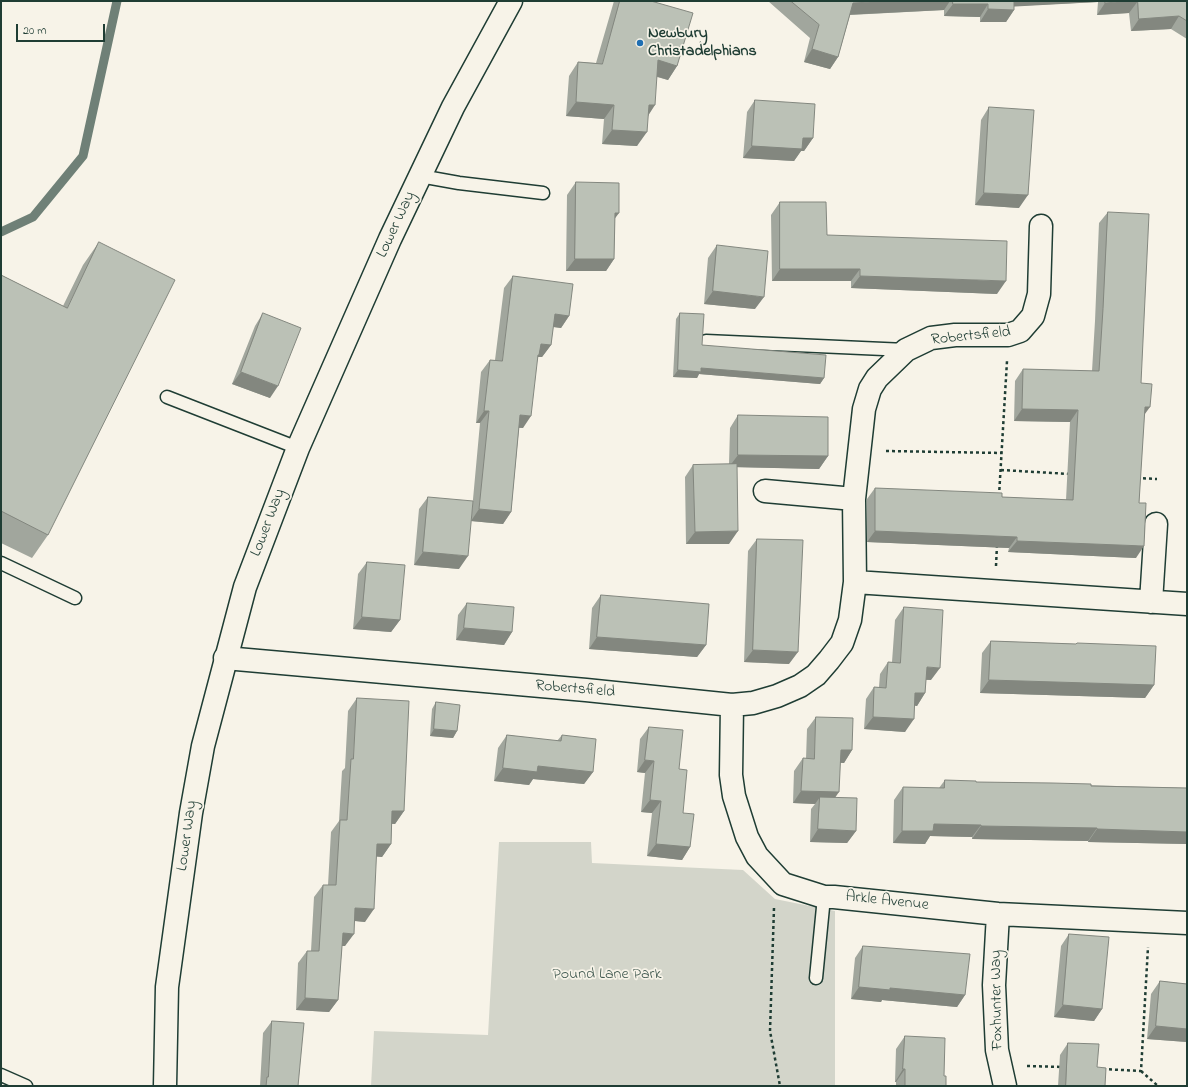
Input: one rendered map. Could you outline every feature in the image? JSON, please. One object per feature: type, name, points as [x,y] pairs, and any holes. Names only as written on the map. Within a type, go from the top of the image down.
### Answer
[{"type":"street","name":"Lower Way","points":[[165,1086],[167,987],[191,813],[203,746],[225,658],[245,587],[298,448],[390,239],[453,107],[511,1]]},
{"type":"street","name":"Robertsfield","points":[[225,658],[732,705],[753,703],[777,696],[800,686],[816,675],[842,643],[850,620],[855,582],[854,499],[864,409],[870,389],[878,378],[906,350],[931,338],[955,335],[1008,335],[1020,331],[1033,316],[1039,294],[1041,226]]},
{"type":"street","points":[[766,491],[854,499]]},
{"type":"street","points":[[1152,602],[1156,524]]},
{"type":"street","points":[[855,582],[1187,604]]},
{"type":"street","name":"Arkle Avenue","points":[[732,705],[731,774],[737,809],[747,837],[756,856],[783,884],[824,897],[998,914],[1187,923]]},
{"type":"street","name":"Foxhunter Way","points":[[998,914],[994,985],[997,1050],[1005,1086]]},
{"type":"lane","points":[[420,176],[459,183],[543,194]]},
{"type":"lane","points":[[706,341],[906,350]]},
{"type":"lane","points":[[167,397],[298,448]]},
{"type":"lane","points":[[1,562],[75,598]]},
{"type":"lane","points":[[816,978],[824,897]]},
{"type":"lane","points":[[1,1075],[26,1086]]},
{"type":"path","points":[[999,500],[1008,335]]},
{"type":"path","points":[[860,450],[1002,453]]},
{"type":"path","points":[[1001,470],[1071,474]]},
{"type":"path","points":[[1133,477],[1157,479]]},
{"type":"path","points":[[994,592],[997,539]]},
{"type":"path","points":[[780,1086],[770,1031],[775,899],[783,884]]},
{"type":"path","points":[[1141,1071],[1149,922]]},
{"type":"path","points":[[1001,1064],[1063,1067]]},
{"type":"path","points":[[1102,1069],[1141,1071],[1158,1086]]},
{"type":"green space","name":"Pound Lane Park","points":[[499,842],[591,842],[592,863],[743,870],[775,899],[835,911],[835,1086],[371,1086],[374,1031],[488,1035]]},
{"type":"building","points":[[620,1],[651,1],[693,13],[677,66],[658,60],[655,105],[649,105],[647,132],[612,130],[614,105],[576,102],[578,62],[602,64]]},
{"type":"building","points":[[791,1],[888,1],[853,3],[838,57],[812,49],[819,25]]},
{"type":"building","points":[[953,1],[1014,1],[1014,10],[988,9],[988,4],[953,4]]},
{"type":"building","points":[[1106,1],[1129,1],[1105,3]]},
{"type":"building","points":[[1138,1],[1187,1],[1187,21],[1179,16],[1139,19]]},
{"type":"building","points":[[755,100],[815,104],[813,138],[803,138],[802,149],[752,146]]},
{"type":"building","points":[[989,107],[1034,110],[1028,195],[984,193]]},
{"type":"building","points":[[576,182],[619,183],[619,213],[615,213],[614,259],[575,259]]},
{"type":"building","points":[[780,202],[826,202],[827,235],[1007,241],[1006,281],[860,276],[860,269],[780,269]]},
{"type":"building","points":[[1108,212],[1149,214],[1141,383],[1152,384],[1150,407],[1145,407],[1139,503],[1146,503],[1144,546],[1017,541],[1017,537],[875,531],[875,488],[1002,493],[1002,497],[1073,500],[1078,410],[1022,409],[1023,369],[1099,371]]},
{"type":"building","points":[[99,242],[175,280],[48,535],[1,511],[1,275],[67,308]]},
{"type":"building","points":[[717,245],[768,251],[764,297],[713,291]]},
{"type":"building","points":[[513,276],[573,284],[569,316],[555,314],[551,345],[541,344],[538,355],[531,416],[520,415],[511,512],[479,509],[489,411],[484,411],[490,360],[502,361]]},
{"type":"building","points":[[263,313],[301,328],[278,386],[241,372]]},
{"type":"building","points":[[680,313],[704,314],[702,345],[826,355],[824,378],[701,368],[701,372],[678,370]]},
{"type":"building","points":[[738,415],[828,417],[828,456],[738,455]]},
{"type":"building","points":[[737,464],[738,531],[695,532],[693,465]]},
{"type":"building","points":[[428,497],[473,501],[468,556],[423,552]]},
{"type":"building","points":[[757,539],[803,540],[798,652],[753,650]]},
{"type":"building","points":[[367,562],[405,565],[400,620],[362,617]]},
{"type":"building","points":[[601,595],[709,604],[706,645],[597,637]]},
{"type":"building","points":[[467,603],[514,607],[512,632],[464,628]]},
{"type":"building","points":[[904,607],[943,610],[940,668],[927,667],[925,693],[915,693],[914,719],[873,717],[874,687],[886,688],[888,662],[900,663]]},
{"type":"building","points":[[991,641],[1156,646],[1154,685],[989,680]]},
{"type":"building","points":[[357,698],[409,701],[404,811],[392,811],[391,844],[377,844],[374,909],[355,908],[354,934],[343,933],[338,1000],[305,998],[307,951],[319,951],[323,885],[336,885],[340,820],[347,820]]},
{"type":"building","points":[[436,702],[460,705],[457,731],[434,729]]},
{"type":"building","points":[[816,717],[853,718],[852,750],[841,750],[839,792],[801,791],[803,758],[814,759]]},
{"type":"building","points":[[649,727],[683,730],[679,769],[687,770],[683,813],[694,814],[690,847],[656,844],[661,801],[650,800],[654,761],[645,760]]},
{"type":"building","points":[[507,735],[561,741],[562,735],[596,739],[593,772],[538,766],[537,772],[503,768]]},
{"type":"building","points":[[945,780],[1187,788],[1187,832],[934,824],[933,831],[902,831],[903,787],[944,788]]},
{"type":"building","points":[[820,797],[857,798],[856,831],[818,829]]},
{"type":"building","points":[[1069,934],[1109,937],[1102,1009],[1063,1005]]},
{"type":"building","points":[[863,946],[970,954],[965,995],[890,988],[890,990],[859,987]]},
{"type":"building","points":[[1160,981],[1187,984],[1187,1029],[1156,1026]]},
{"type":"building","points":[[272,1021],[304,1023],[298,1086],[266,1086]]},
{"type":"building","points":[[905,1036],[945,1038],[944,1076],[946,1076],[946,1086],[905,1086],[905,1069],[903,1069]]},
{"type":"building","points":[[1068,1043],[1099,1044],[1097,1067],[1106,1068],[1105,1086],[1066,1086]]},
{"type":"waterway","points":[[1,232],[33,217],[83,156],[117,1]]},
{"type":"place","name":"Newbury Christadelphians","points":[[640,43]]}]
